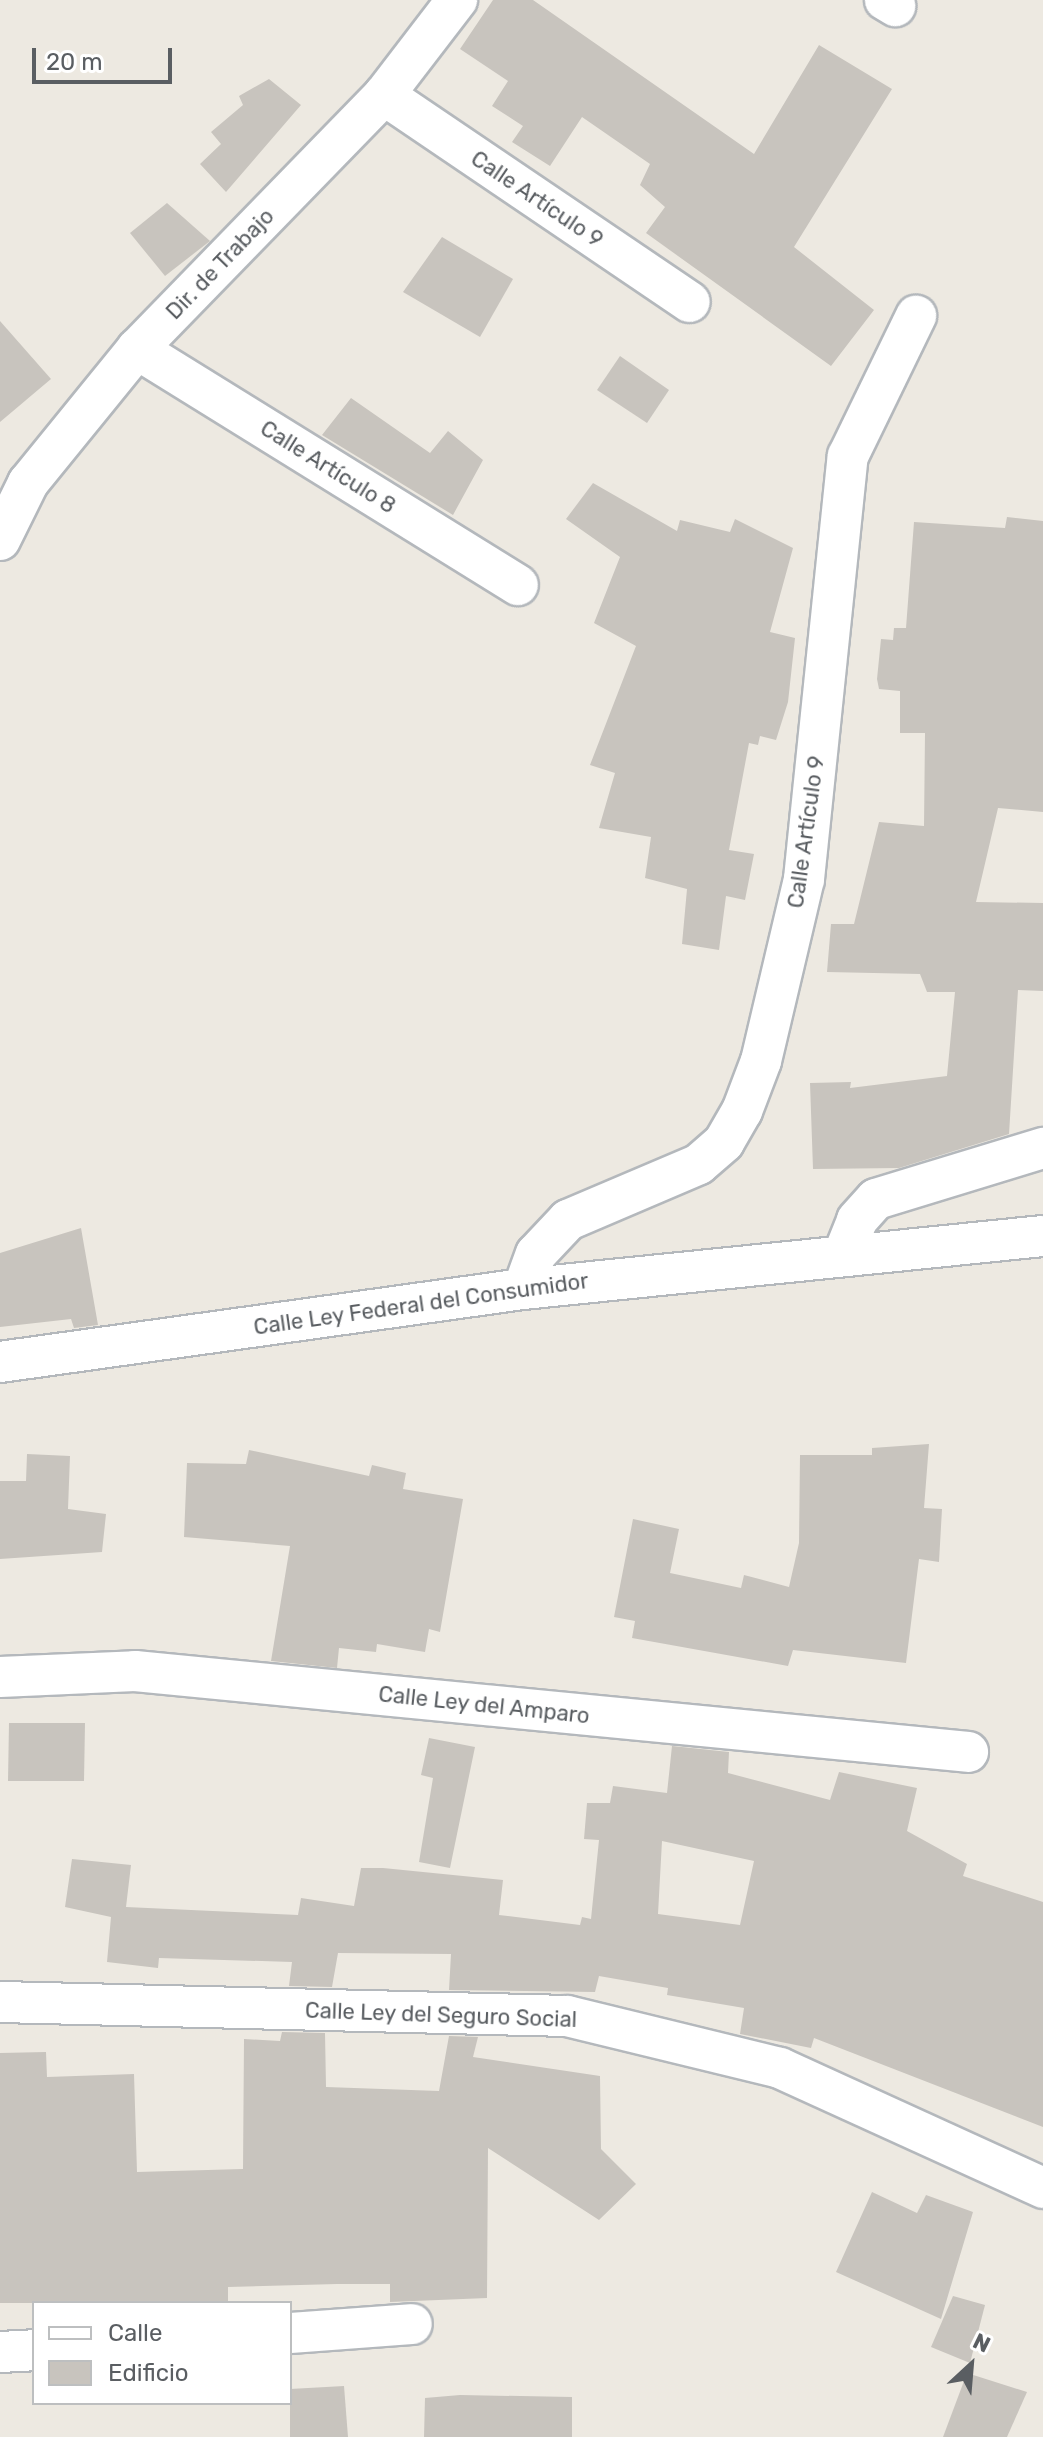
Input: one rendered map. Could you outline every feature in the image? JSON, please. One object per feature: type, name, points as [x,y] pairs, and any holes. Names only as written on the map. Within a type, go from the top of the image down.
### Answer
[{"type":"street","name":"Dir. de Trabajo","points":[[0,540],[28,483],[137,349],[384,95],[457,0]]},
{"type":"street","name":"Calle Artículo 9","points":[[384,95],[690,302]]},
{"type":"street","name":"Calle Artículo 9","points":[[523,1289],[536,1254],[568,1220],[699,1164],[724,1142],[742,1111],[761,1061],[804,879],[848,456],[916,316]]},
{"type":"street","name":"Calle Artículo 8","points":[[137,349],[518,585]]},
{"type":"street","points":[[844,1253],[857,1220],[876,1199],[1043,1148]]},
{"type":"street","name":"Calle Ley Federal del Consumidor","points":[[0,1362],[523,1289],[844,1253],[1043,1236]]},
{"type":"street","name":"Calle Ley del Amparo","points":[[0,1677],[135,1671],[968,1752]]},
{"type":"street","name":"Calle Ley del Seguro Social","points":[[0,2002],[567,2016],[780,2068],[1043,2188]]},
{"type":"street","points":[[292,2333],[412,2324]]},
{"type":"street","points":[[0,2352],[32,2350]]},
{"type":"building","points":[[493,0],[533,0],[754,154],[819,45],[892,89],[794,247],[874,310],[831,366],[646,233],[665,207],[640,185],[650,164],[582,117],[550,166],[512,142],[523,126],[492,106],[508,81],[460,49]]},
{"type":"building","points":[[269,79],[301,105],[226,192],[200,164],[221,144],[211,132],[243,105],[239,96]]},
{"type":"building","points":[[167,203],[210,241],[165,276],[130,233]]},
{"type":"building","points":[[442,237],[513,279],[480,337],[403,292]]},
{"type":"building","points":[[0,321],[51,379],[0,422]]},
{"type":"building","points":[[620,356],[669,390],[647,423],[597,390]]},
{"type":"building","points":[[351,398],[430,453],[448,431],[483,460],[453,515],[322,435]]},
{"type":"building","points":[[593,483],[677,531],[680,520],[730,532],[735,519],[793,548],[770,632],[795,638],[788,702],[776,740],[760,736],[758,745],[749,743],[729,850],[754,854],[745,900],[726,896],[719,950],[682,944],[687,889],[645,878],[651,837],[599,828],[615,773],[590,765],[636,646],[594,623],[620,557],[566,519]]},
{"type":"building","points":[[1007,517],[1043,521],[1043,812],[998,808],[976,902],[1043,903],[1043,991],[1018,990],[1009,1134],[899,1168],[813,1169],[810,1083],[851,1082],[850,1088],[947,1076],[955,992],[927,992],[920,974],[827,972],[831,924],[854,924],[879,822],[924,826],[925,733],[900,733],[900,691],[879,689],[877,679],[881,639],[893,640],[894,628],[906,628],[914,522],[1005,528]]},
{"type":"building","points":[[81,1228],[98,1325],[74,1328],[71,1319],[0,1327],[0,1253]]},
{"type":"building","points":[[929,1444],[924,1508],[942,1509],[939,1562],[919,1559],[906,1663],[793,1650],[788,1666],[632,1638],[635,1621],[614,1617],[633,1519],[679,1529],[670,1573],[741,1588],[744,1575],[789,1587],[799,1543],[800,1455],[872,1455],[872,1448]]},
{"type":"building","points":[[249,1450],[369,1476],[372,1465],[406,1473],[403,1489],[463,1499],[440,1632],[429,1629],[425,1652],[377,1644],[376,1652],[339,1648],[337,1668],[271,1661],[290,1546],[184,1537],[187,1463],[246,1464]]},
{"type":"building","points":[[27,1454],[70,1456],[68,1509],[106,1514],[102,1552],[0,1559],[0,1481],[26,1481]]},
{"type":"building","points":[[9,1723],[85,1723],[84,1781],[8,1781]]},
{"type":"building","points":[[429,1738],[475,1747],[450,1868],[419,1862],[433,1778],[421,1775]]},
{"type":"building","points":[[672,1746],[729,1752],[728,1773],[830,1800],[839,1772],[917,1788],[907,1831],[967,1864],[963,1876],[1043,1902],[1043,2127],[814,2038],[811,2048],[740,2034],[744,2008],[667,1995],[668,1988],[599,1976],[595,1992],[449,1990],[451,1954],[338,1953],[332,1987],[289,1986],[292,1962],[159,1958],[158,1968],[107,1962],[111,1917],[65,1907],[72,1859],[131,1865],[126,1907],[298,1915],[301,1898],[354,1906],[361,1868],[383,1868],[503,1880],[499,1915],[580,1925],[582,1917],[591,1919],[599,1840],[584,1839],[587,1803],[610,1803],[613,1786],[667,1793]],"holes":[[[662,1841],[754,1861],[740,1925],[658,1914]]]},
{"type":"building","points":[[282,2032],[325,2033],[326,2087],[439,2091],[449,2036],[478,2037],[473,2057],[600,2076],[601,2149],[636,2184],[599,2220],[488,2148],[487,2298],[390,2302],[390,2284],[337,2284],[228,2287],[228,2301],[0,2303],[0,2053],[46,2052],[47,2077],[134,2074],[137,2172],[243,2169],[244,2039],[280,2041]]},
{"type":"building","points":[[872,2192],[917,2213],[926,2195],[973,2212],[941,2319],[836,2272]]},
{"type":"building","points":[[953,2296],[985,2305],[970,2363],[931,2347]]},
{"type":"building","points":[[967,2373],[1027,2392],[1007,2437],[943,2437]]},
{"type":"building","points":[[344,2386],[348,2437],[290,2437],[292,2389]]},
{"type":"building","points":[[460,2395],[572,2397],[572,2437],[424,2437],[425,2398]]}]
